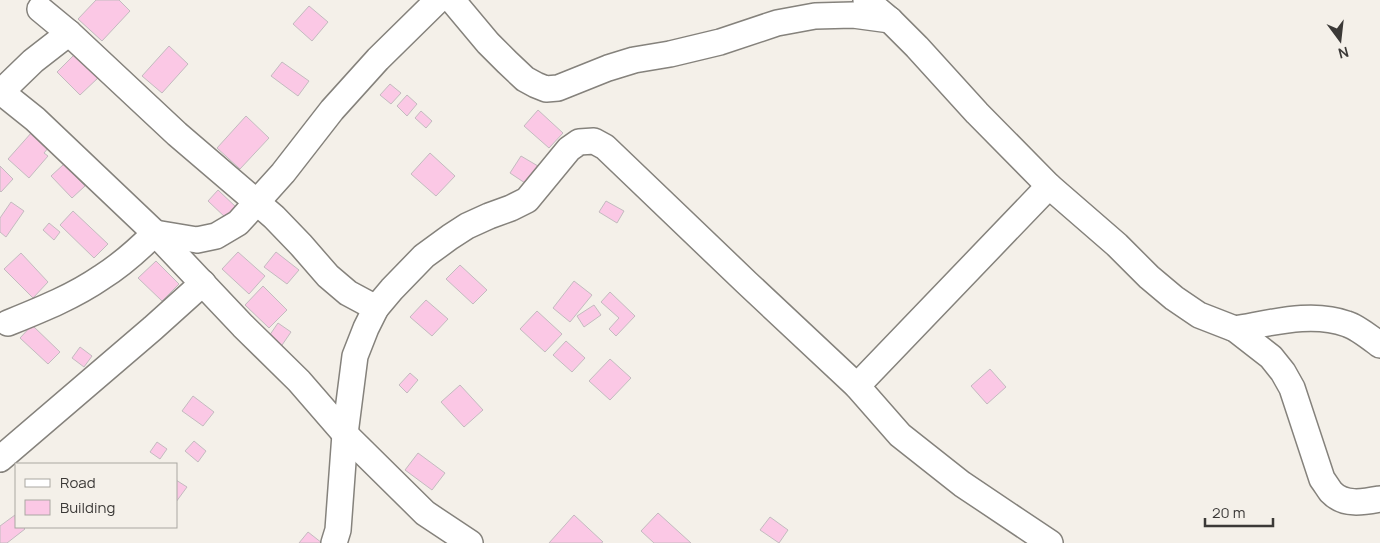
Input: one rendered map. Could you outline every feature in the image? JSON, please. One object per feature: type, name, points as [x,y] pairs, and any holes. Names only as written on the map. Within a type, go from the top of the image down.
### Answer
[{"type":"street","points":[[155,233],[197,240],[216,236],[238,223],[283,173],[332,110],[378,59],[438,0]]},
{"type":"street","points":[[452,0],[488,43],[525,79],[546,88],[558,88],[634,60],[670,54],[720,42],[777,23],[815,16],[853,15],[890,20]]},
{"type":"street","points":[[866,0],[917,46],[977,113],[1049,186],[1117,245],[1149,278],[1198,315],[1235,329],[1271,357],[1283,372],[1292,388],[1322,478],[1331,492],[1338,498],[1352,502],[1380,499]]},
{"type":"street","points":[[40,9],[69,33],[149,108],[257,202],[294,238],[328,276],[348,293],[376,308]]},
{"type":"street","points":[[69,33],[0,92],[35,118],[155,233],[243,326],[299,381],[345,434],[425,513],[470,543]]},
{"type":"street","points":[[334,543],[338,530],[345,434],[355,356],[376,308],[424,256],[467,226],[527,200],[569,149],[579,142],[594,141],[606,147],[857,386],[900,435],[962,484],[1050,543]]},
{"type":"street","points":[[857,386],[1049,186]]},
{"type":"street","points":[[8,323],[46,308],[102,277],[138,250],[155,233]]},
{"type":"street","points":[[0,459],[203,283]]},
{"type":"street","points":[[1235,329],[1319,317],[1349,324],[1380,345]]},
{"type":"building","points":[[96,0],[119,0],[130,11],[102,41],[78,19]]},
{"type":"building","points":[[309,6],[328,22],[312,41],[293,24]]},
{"type":"building","points":[[169,46],[188,64],[162,93],[142,76]]},
{"type":"building","points":[[76,53],[99,77],[80,95],[57,72]]},
{"type":"building","points":[[282,62],[309,81],[298,96],[271,76]]},
{"type":"building","points":[[390,84],[401,93],[391,104],[380,95]]},
{"type":"building","points":[[407,95],[417,104],[407,116],[397,106]]},
{"type":"building","points":[[538,110],[563,133],[549,148],[524,126]]},
{"type":"building","points":[[421,111],[432,121],[426,128],[415,118]]},
{"type":"building","points":[[246,116],[269,138],[240,169],[217,148]]},
{"type":"building","points":[[32,132],[49,147],[44,153],[48,156],[29,178],[8,159]]},
{"type":"building","points":[[430,153],[455,176],[436,196],[411,174]]},
{"type":"building","points":[[521,156],[543,169],[531,187],[510,173]]},
{"type":"building","points":[[64,164],[85,186],[72,198],[51,176]]},
{"type":"building","points":[[0,166],[13,179],[1,192],[0,191]]},
{"type":"building","points":[[218,190],[237,208],[227,219],[208,201]]},
{"type":"building","points":[[606,201],[624,211],[617,223],[599,212]]},
{"type":"building","points":[[11,202],[24,211],[6,237],[0,232],[0,218]]},
{"type":"building","points":[[73,211],[108,244],[94,258],[60,225]]},
{"type":"building","points":[[49,223],[60,232],[54,240],[43,230]]},
{"type":"building","points":[[238,252],[265,276],[249,294],[222,269]]},
{"type":"building","points":[[276,252],[299,270],[287,284],[264,267]]},
{"type":"building","points":[[21,253],[48,282],[33,298],[4,269]]},
{"type":"building","points":[[156,261],[179,284],[162,301],[138,278]]},
{"type":"building","points":[[460,265],[487,290],[473,304],[446,279]]},
{"type":"building","points":[[574,281],[592,295],[570,322],[553,308]]},
{"type":"building","points":[[263,286],[287,310],[269,328],[245,305]]},
{"type":"building","points":[[610,292],[635,316],[616,336],[609,329],[619,318],[601,302]]},
{"type":"building","points":[[426,300],[448,319],[432,336],[410,317]]},
{"type":"building","points":[[594,305],[601,315],[584,327],[577,316]]},
{"type":"building","points":[[537,311],[562,334],[545,352],[520,329]]},
{"type":"building","points":[[278,323],[291,332],[280,348],[267,339]]},
{"type":"building","points":[[32,325],[60,352],[48,364],[20,338]]},
{"type":"building","points":[[566,341],[585,358],[572,372],[553,355]]},
{"type":"building","points":[[80,347],[92,356],[84,367],[72,358]]},
{"type":"building","points":[[610,359],[631,378],[610,400],[589,381]]},
{"type":"building","points":[[990,369],[1006,387],[987,404],[971,386]]},
{"type":"building","points":[[410,373],[418,380],[407,393],[399,385]]},
{"type":"building","points":[[460,385],[483,410],[464,427],[441,402]]},
{"type":"building","points":[[193,396],[214,412],[203,426],[182,411]]},
{"type":"building","points":[[194,441],[206,451],[198,462],[185,451]]},
{"type":"building","points":[[157,442],[167,449],[160,459],[150,452]]},
{"type":"building","points":[[418,453],[445,473],[432,490],[405,470]]},
{"type":"building","points":[[178,481],[187,487],[178,499]]},
{"type":"building","points":[[658,513],[691,543],[654,543],[641,531]]},
{"type":"building","points":[[15,515],[15,528],[25,529],[7,543],[0,543],[0,526]]},
{"type":"building","points":[[574,515],[603,542],[549,543]]},
{"type":"building","points":[[770,517],[788,530],[779,543],[760,530]]},
{"type":"building","points":[[308,532],[322,543],[299,543]]}]
